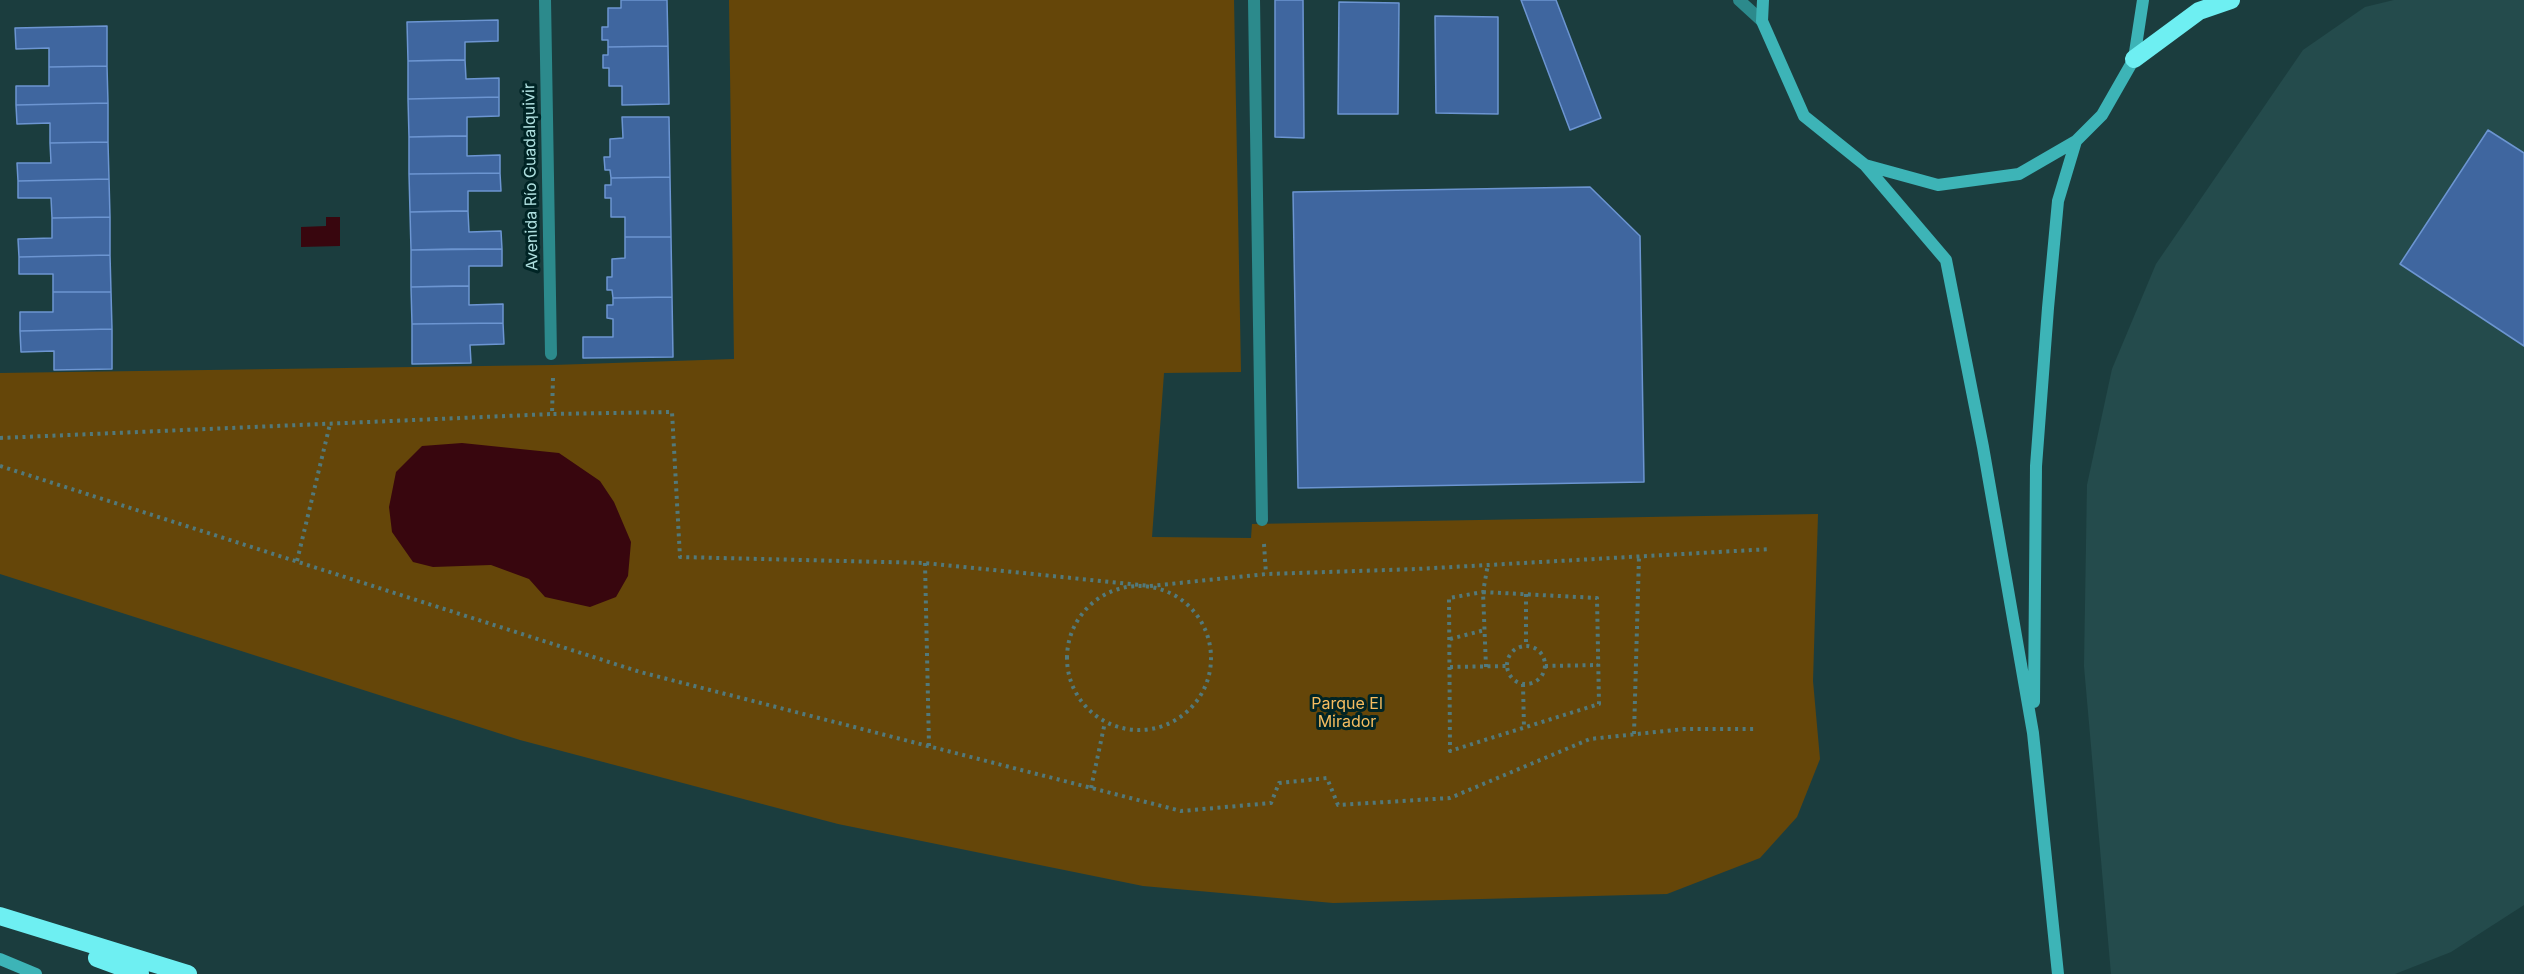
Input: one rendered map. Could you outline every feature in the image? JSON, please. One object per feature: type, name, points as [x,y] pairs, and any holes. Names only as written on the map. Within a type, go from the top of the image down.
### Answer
[{"type":"highway","points":[[2134,60],[2199,11],[2231,0]]},
{"type":"highway","points":[[0,915],[188,974]]},
{"type":"highway","points":[[0,921],[140,974]]},
{"type":"main road","points":[[1763,0],[1762,21],[1804,116],[1865,165],[1946,260],[2033,733],[2058,974]]},
{"type":"main road","points":[[1865,165],[1938,185],[2019,174],[2076,141],[2102,115],[2134,60],[2143,0]]},
{"type":"main road","points":[[2033,733],[2037,454],[2058,201],[2076,141]]},
{"type":"main road","points":[[0,958],[36,974]]},
{"type":"street","name":"Avenida Río Guadalquivir","points":[[545,0],[551,354]]},
{"type":"street","points":[[1254,0],[1262,520]]},
{"type":"street","points":[[1739,0],[1762,21]]},
{"type":"path","points":[[551,354],[552,414]]},
{"type":"path","points":[[0,438],[552,414],[672,412],[680,557],[925,562],[1150,586],[1172,593],[1190,606],[1204,625],[1211,646],[1210,669],[1203,691],[1190,710],[1171,722],[1149,729],[1126,729],[1105,722],[1085,706],[1072,685],[1067,660],[1071,635],[1083,613],[1102,596],[1125,587],[1150,586],[1266,574],[1417,569],[1771,549]]},
{"type":"path","points":[[297,561],[330,424]]},
{"type":"path","points":[[0,466],[640,672],[1181,811],[1271,803],[1279,783],[1327,778],[1338,805],[1450,798],[1590,740],[1684,729],[1755,729]]},
{"type":"path","points":[[1634,734],[1639,556]]},
{"type":"path","points":[[925,562],[928,746]]},
{"type":"path","points":[[1486,667],[1483,592],[1488,564]]},
{"type":"path","points":[[1483,592],[1526,594],[1597,598],[1599,704],[1450,752],[1449,598],[1483,592]]},
{"type":"path","points":[[1526,594],[1526,646]]},
{"type":"path","points":[[1450,639],[1485,630]]},
{"type":"path","points":[[1526,646],[1533,647],[1542,654],[1545,666],[1540,679],[1536,682],[1522,684],[1512,678],[1507,666],[1510,655],[1520,647],[1526,646]]},
{"type":"path","points":[[1545,666],[1598,665]]},
{"type":"path","points":[[1450,667],[1507,666]]},
{"type":"path","points":[[1522,684],[1524,728]]},
{"type":"path","points":[[1091,788],[1105,722]]},
{"type":"shaded area","points":[[2394,0],[2524,0],[2524,905],[2451,952],[2395,974],[2111,974],[2084,666],[2087,485],[2112,369],[2156,264],[2303,50],[2365,7]]},
{"type":"shaded area","points":[[326,217],[340,217],[340,246],[301,247],[301,227],[326,226]]},
{"type":"shaded area","points":[[462,443],[559,453],[600,481],[614,502],[631,542],[628,576],[616,597],[590,607],[545,597],[529,579],[491,565],[433,567],[413,562],[392,532],[389,507],[396,472],[422,446]]},
{"type":"green space","name":"Parque El Mirador","points":[[729,0],[1234,0],[1241,372],[1164,373],[1152,537],[1251,538],[1252,524],[1818,514],[1813,681],[1820,759],[1797,817],[1760,858],[1667,894],[1333,903],[1143,886],[838,824],[520,740],[0,574],[0,373],[553,365],[734,359]]},
{"type":"building","points":[[621,0],[667,0],[668,46],[608,47],[608,40],[602,40],[602,27],[608,27],[608,8],[621,8]]},
{"type":"building","points":[[1275,0],[1303,0],[1304,138],[1275,137]]},
{"type":"building","points":[[1521,0],[1556,0],[1601,118],[1570,130]]},
{"type":"building","points":[[1339,2],[1399,3],[1398,114],[1338,114]]},
{"type":"building","points":[[1435,16],[1498,17],[1498,114],[1436,113]]},
{"type":"building","points":[[498,20],[498,41],[465,42],[465,60],[408,61],[407,22]]},
{"type":"building","points":[[107,26],[107,66],[49,67],[49,48],[16,49],[15,28]]},
{"type":"building","points":[[668,46],[669,104],[622,105],[622,86],[609,86],[609,68],[603,68],[603,55],[608,55],[608,47]]},
{"type":"building","points":[[465,60],[466,79],[499,78],[499,97],[408,99],[408,61]]},
{"type":"building","points":[[107,66],[108,103],[16,105],[16,86],[49,86],[49,67]]},
{"type":"building","points":[[499,97],[499,116],[467,117],[467,136],[409,137],[408,99]]},
{"type":"building","points":[[108,103],[108,142],[50,143],[50,123],[17,124],[16,105]]},
{"type":"building","points":[[622,117],[669,117],[670,177],[611,178],[610,170],[605,170],[604,157],[610,157],[610,139],[623,138]]},
{"type":"building","points":[[2488,130],[2524,153],[2524,346],[2400,264]]},
{"type":"building","points":[[467,136],[467,156],[500,155],[500,173],[409,174],[409,137]]},
{"type":"building","points":[[108,142],[109,179],[18,181],[17,163],[51,163],[50,143]]},
{"type":"building","points":[[500,173],[501,191],[468,191],[468,211],[410,212],[409,174]]},
{"type":"building","points":[[670,177],[671,237],[625,237],[625,217],[611,217],[611,198],[605,198],[605,185],[611,185],[611,178]]},
{"type":"building","points":[[109,179],[110,217],[52,218],[51,198],[18,198],[18,181]]},
{"type":"building","points":[[1590,187],[1640,236],[1644,482],[1298,488],[1293,192]]},
{"type":"building","points":[[468,211],[469,232],[501,231],[502,249],[411,250],[410,212]]},
{"type":"building","points":[[110,217],[110,255],[19,257],[18,239],[52,238],[52,218]]},
{"type":"building","points":[[625,237],[671,237],[672,297],[613,298],[612,290],[607,290],[607,277],[612,277],[612,259],[625,258]]},
{"type":"building","points":[[502,249],[502,266],[469,266],[469,286],[411,287],[411,250]]},
{"type":"building","points":[[110,255],[111,292],[53,292],[53,274],[19,274],[19,257]]},
{"type":"building","points":[[469,286],[469,305],[503,304],[503,323],[412,324],[411,287]]},
{"type":"building","points":[[53,292],[111,292],[112,329],[20,331],[20,312],[53,312]]},
{"type":"building","points":[[672,297],[673,357],[583,358],[583,337],[613,337],[613,319],[607,318],[607,305],[613,305],[613,298]]},
{"type":"building","points":[[503,323],[504,344],[470,345],[471,363],[412,364],[412,324]]},
{"type":"building","points":[[112,329],[112,369],[54,370],[54,351],[21,352],[20,331]]}]
